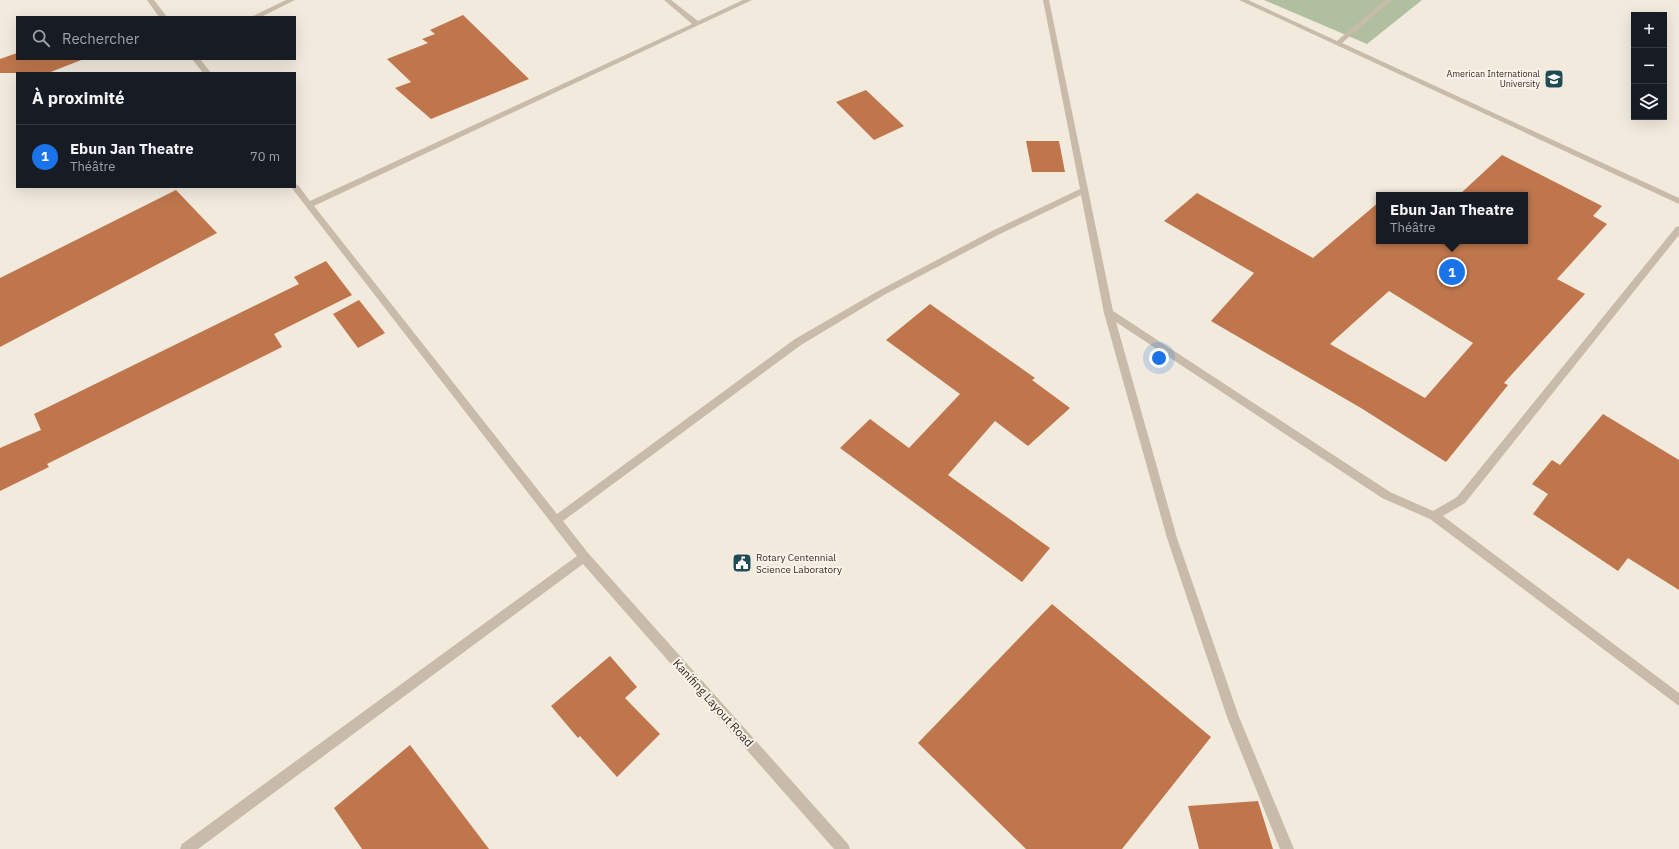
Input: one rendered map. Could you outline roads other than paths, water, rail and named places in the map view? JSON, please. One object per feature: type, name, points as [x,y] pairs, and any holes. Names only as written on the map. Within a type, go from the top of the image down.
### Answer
[{"type":"street","points":[[150,0],[162,16]]},
{"type":"street","points":[[257,16],[292,0]]},
{"type":"street","points":[[666,0],[697,24]]},
{"type":"street","points":[[309,206],[749,0]]},
{"type":"street","points":[[1046,0],[1109,313],[1172,538],[1233,717],[1287,849]]},
{"type":"street","points":[[1242,0],[1679,201]]},
{"type":"street","points":[[1337,44],[1389,0]]},
{"type":"street","points":[[197,60],[206,72]]},
{"type":"street","name":"Kanifing Layout Road","points":[[296,188],[584,557],[843,849]]},
{"type":"street","points":[[555,521],[798,342],[881,293],[995,232],[1084,190]]},
{"type":"street","points":[[1434,516],[1461,500],[1679,230]]},
{"type":"street","points":[[1109,313],[1386,495],[1434,516],[1679,700]]},
{"type":"street","points":[[187,849],[584,557]]},
{"type":"place","name":"American International University","points":[[1554,79]]},
{"type":"place","name":"Ebun Jan Theatre","points":[[1452,272]]},
{"type":"place","name":"Rotary Centennial Science Laboratory","points":[[742,563]]}]
